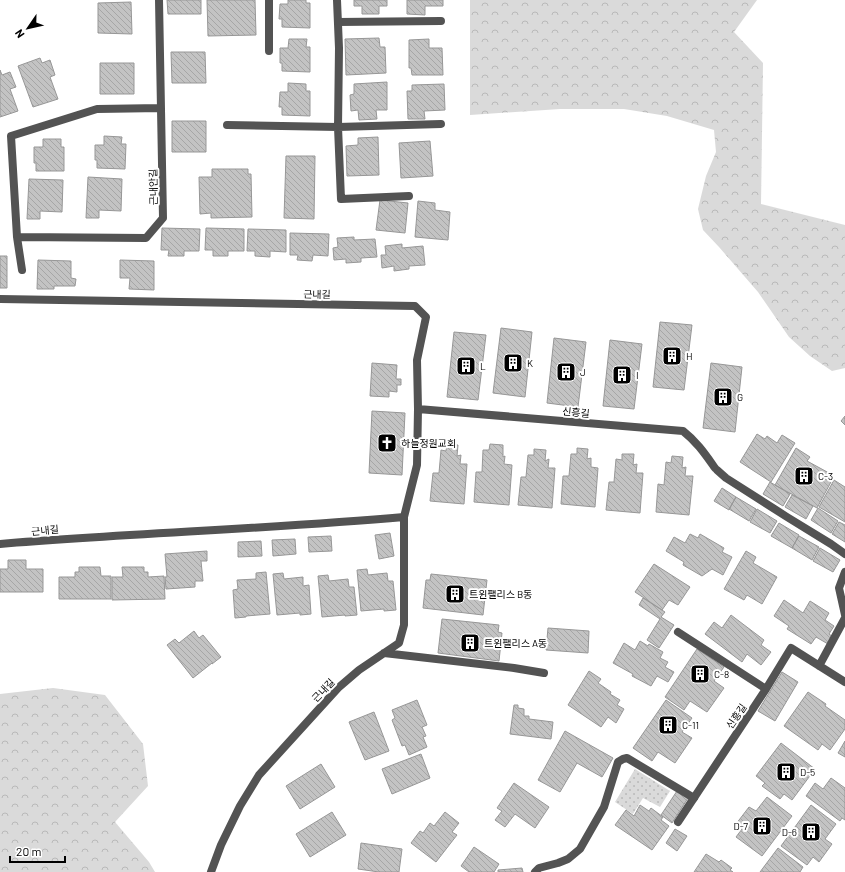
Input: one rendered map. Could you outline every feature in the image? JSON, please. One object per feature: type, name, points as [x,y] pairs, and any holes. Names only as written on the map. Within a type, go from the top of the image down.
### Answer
[{"type":"street","name":"근내안길","points":[[17,237],[146,238],[163,218],[159,0]]},
{"type":"street","points":[[269,0],[269,52]]},
{"type":"street","points":[[337,0],[339,48],[338,127],[341,199],[409,196]]},
{"type":"street","points":[[338,22],[441,21]]},
{"type":"street","points":[[22,270],[17,237],[11,136],[97,110],[161,108]]},
{"type":"street","points":[[226,125],[338,127],[441,124]]},
{"type":"street","name":"근내길","points":[[0,299],[415,306],[426,317],[417,360],[417,465],[404,517],[404,625],[398,643],[359,670],[338,688],[259,775],[240,806],[221,845],[211,872]]},
{"type":"street","name":"신흥길","points":[[418,409],[683,431],[705,452],[716,469],[726,478],[845,554]]},
{"type":"street","name":"근내길","points":[[0,544],[404,517]]},
{"type":"street","points":[[819,666],[845,617],[839,588],[845,572]]},
{"type":"street","points":[[678,632],[766,689]]},
{"type":"street","name":"신흥길","points":[[678,822],[766,689],[791,648],[845,682]]},
{"type":"street","points":[[384,653],[544,672]]},
{"type":"street","points":[[535,872],[539,868],[568,859],[580,849],[604,806],[618,762],[623,759],[627,758],[694,798]]},
{"type":"green space","points":[[470,0],[757,0],[734,32],[763,63],[761,204],[845,225],[845,368],[832,371],[810,356],[789,337],[758,292],[703,230],[698,209],[706,176],[716,152],[714,130],[667,116],[624,109],[560,109],[470,115]]},
{"type":"green space","points":[[53,688],[105,695],[143,744],[148,786],[115,822],[149,862],[155,872],[0,872],[0,694]]},
{"type":"green space","points":[[635,769],[670,791],[660,807],[643,798],[633,814],[615,802]]},
{"type":"building","points":[[167,0],[201,0],[201,14],[168,14]]},
{"type":"building","points":[[207,0],[255,0],[256,35],[208,36]]},
{"type":"building","points":[[288,0],[306,0],[306,3],[310,3],[310,28],[282,27],[282,19],[279,19],[280,4],[288,4]]},
{"type":"building","points":[[354,0],[387,0],[387,6],[379,6],[379,14],[362,14],[362,6],[354,6]]},
{"type":"building","points":[[407,0],[443,0],[443,6],[425,6],[425,15],[407,14]]},
{"type":"building","points":[[131,2],[132,34],[98,33],[98,3]]},
{"type":"building","points":[[379,38],[380,47],[385,47],[386,73],[346,75],[345,39]]},
{"type":"building","points":[[289,39],[307,39],[306,47],[310,47],[310,72],[282,71],[282,63],[280,63],[280,48],[288,48]]},
{"type":"building","points":[[429,39],[429,48],[442,48],[443,75],[412,75],[411,68],[409,68],[409,40]]},
{"type":"building","points":[[171,52],[205,52],[206,83],[172,83]]},
{"type":"building","points":[[40,58],[42,63],[50,60],[55,75],[50,77],[58,99],[33,107],[18,66]]},
{"type":"building","points":[[100,63],[134,63],[134,94],[100,94]]},
{"type":"building","points":[[0,70],[2,75],[10,72],[16,87],[10,89],[18,111],[0,117]]},
{"type":"building","points":[[387,82],[387,110],[376,110],[377,119],[359,120],[358,110],[351,111],[350,95],[354,94],[354,84]]},
{"type":"building","points":[[288,83],[306,84],[306,91],[310,91],[310,116],[282,115],[282,107],[279,107],[280,92],[288,92]]},
{"type":"building","points":[[444,84],[445,110],[424,111],[425,119],[408,119],[407,91],[412,91],[412,85]]},
{"type":"building","points":[[172,121],[206,121],[206,152],[172,152]]},
{"type":"building","points":[[104,136],[122,137],[121,144],[126,144],[125,169],[97,168],[97,160],[95,160],[95,145],[104,145]]},
{"type":"building","points":[[378,137],[379,175],[347,176],[346,146],[358,145],[358,138]]},
{"type":"building","points":[[43,139],[61,139],[61,147],[64,147],[64,171],[36,171],[36,163],[34,163],[34,147],[43,147]]},
{"type":"building","points":[[430,141],[433,176],[401,178],[399,143]]},
{"type":"building","points":[[286,156],[315,156],[314,219],[284,218]]},
{"type":"building","points":[[212,169],[248,169],[248,174],[251,174],[252,217],[211,218],[211,213],[200,214],[199,177],[212,177]]},
{"type":"building","points":[[88,177],[122,179],[121,211],[99,210],[99,218],[86,218]]},
{"type":"building","points":[[29,179],[63,180],[62,212],[40,211],[40,219],[27,219]]},
{"type":"building","points":[[380,200],[408,203],[405,233],[376,230]]},
{"type":"building","points":[[418,201],[435,203],[435,210],[450,212],[448,240],[415,237]]},
{"type":"building","points":[[162,228],[200,229],[199,251],[184,251],[184,256],[168,256],[169,250],[161,250]]},
{"type":"building","points":[[206,228],[244,229],[244,251],[228,251],[228,256],[213,256],[213,250],[205,250]]},
{"type":"building","points":[[248,229],[286,230],[286,252],[270,251],[270,257],[255,256],[255,251],[247,251]]},
{"type":"building","points":[[290,233],[329,234],[328,256],[313,255],[312,261],[297,260],[298,255],[290,255]]},
{"type":"building","points":[[354,237],[354,240],[375,239],[377,257],[361,258],[361,262],[346,263],[346,259],[334,260],[333,248],[338,247],[337,238]]},
{"type":"building","points":[[402,244],[402,248],[423,246],[425,265],[409,266],[409,269],[394,271],[394,266],[382,268],[381,255],[386,255],[385,246]]},
{"type":"building","points":[[0,256],[7,256],[7,288],[0,288]]},
{"type":"building","points":[[38,260],[71,261],[71,278],[76,279],[75,286],[54,286],[54,289],[37,289]]},
{"type":"building","points":[[120,260],[154,261],[154,290],[129,289],[130,278],[120,278]]},
{"type":"building","name":"H","points":[[660,322],[692,325],[684,390],[653,387]]},
{"type":"building","name":"K","points":[[501,328],[532,332],[525,397],[493,393]]},
{"type":"building","name":"L","points":[[454,332],[486,335],[478,400],[447,397]]},
{"type":"building","name":"J","points":[[554,338],[586,342],[578,407],[547,403]]},
{"type":"building","name":"I","points":[[610,340],[642,344],[634,409],[603,406]]},
{"type":"building","points":[[372,363],[397,365],[396,379],[401,379],[401,385],[397,385],[397,392],[389,391],[389,397],[370,396]]},
{"type":"building","name":"G","points":[[711,363],[742,367],[735,432],[703,428]]},
{"type":"building","name":"하늘정원교회","points":[[372,411],[405,413],[402,475],[369,473]]},
{"type":"building","points":[[845,416],[845,425],[841,421]]},
{"type":"building","points":[[757,434],[765,439],[767,436],[777,443],[782,435],[795,443],[771,482],[740,462]]},
{"type":"building","points":[[447,444],[458,445],[457,456],[461,455],[460,464],[467,464],[464,504],[430,501],[433,473],[439,473],[441,450],[446,451]]},
{"type":"building","points":[[490,444],[503,445],[503,457],[505,456],[504,464],[512,465],[509,505],[474,502],[476,472],[482,472],[483,450],[489,450]]},
{"type":"building","points":[[577,448],[588,449],[587,459],[591,458],[591,467],[598,468],[595,507],[561,504],[563,476],[569,476],[571,454],[577,454]]},
{"type":"building","name":"C-3","points":[[796,448],[810,457],[807,461],[829,473],[825,479],[831,482],[817,508],[775,485]]},
{"type":"building","points":[[534,449],[546,450],[545,461],[549,459],[548,468],[555,468],[552,508],[518,505],[521,477],[526,477],[528,455],[534,455]]},
{"type":"building","points":[[622,454],[634,454],[633,465],[637,464],[636,473],[643,473],[640,513],[606,510],[609,482],[614,482],[616,459],[622,460]]},
{"type":"building","points":[[672,456],[683,457],[682,468],[686,467],[685,476],[693,476],[689,515],[656,512],[658,484],[664,485],[666,462],[671,463]]},
{"type":"building","points":[[834,480],[845,487],[845,522],[819,507]]},
{"type":"building","points":[[770,482],[790,494],[783,506],[763,494]]},
{"type":"building","points":[[722,488],[736,497],[729,510],[714,501]]},
{"type":"building","points":[[792,495],[813,506],[806,519],[785,507]]},
{"type":"building","points":[[736,497],[756,509],[749,521],[729,509]]},
{"type":"building","points":[[818,508],[838,521],[831,533],[811,520]]},
{"type":"building","points":[[757,509],[777,521],[770,533],[750,522]]},
{"type":"building","points":[[839,522],[845,525],[845,542],[832,534]]},
{"type":"building","points":[[779,523],[799,535],[792,548],[771,536]]},
{"type":"building","points":[[390,533],[394,556],[379,559],[375,535]]},
{"type":"building","points":[[690,534],[698,538],[700,534],[724,548],[722,552],[732,557],[723,575],[712,569],[702,576],[683,565],[684,562],[666,551],[674,537],[685,543]]},
{"type":"building","points":[[331,536],[332,551],[309,552],[308,537]]},
{"type":"building","points":[[799,536],[819,547],[812,560],[792,548]]},
{"type":"building","points":[[295,539],[296,554],[273,556],[272,540]]},
{"type":"building","points":[[261,541],[262,556],[238,557],[238,542]]},
{"type":"building","points":[[820,548],[840,560],[833,572],[813,561]]},
{"type":"building","points":[[207,551],[207,561],[201,561],[203,581],[195,581],[195,587],[166,589],[165,577],[167,577],[165,554]]},
{"type":"building","points":[[746,551],[756,557],[753,563],[777,577],[762,604],[747,595],[744,600],[724,589]]},
{"type":"building","points":[[8,560],[26,560],[26,569],[43,569],[43,592],[0,592],[0,569],[8,569]]},
{"type":"building","points":[[654,564],[690,587],[678,605],[669,600],[662,610],[635,592]]},
{"type":"building","points":[[79,567],[100,567],[101,576],[111,576],[111,599],[59,599],[59,577],[75,577],[75,572],[79,572]]},
{"type":"building","points":[[122,567],[144,567],[144,572],[148,572],[148,577],[164,576],[165,599],[112,600],[112,577],[123,577]]},
{"type":"building","points":[[367,569],[368,575],[387,573],[388,581],[393,581],[396,610],[384,611],[384,609],[361,611],[357,570]]},
{"type":"building","points":[[266,572],[270,614],[235,618],[233,590],[238,589],[237,580],[256,579],[256,573]]},
{"type":"building","points":[[283,573],[284,579],[303,577],[303,586],[309,585],[311,614],[300,615],[300,613],[277,615],[273,574]]},
{"type":"building","name":"트윈팰리스 B동","points":[[431,574],[487,580],[483,615],[423,608],[426,580],[430,580]]},
{"type":"building","points":[[328,575],[329,581],[348,579],[349,587],[354,587],[357,615],[322,617],[318,576]]},
{"type":"building","points":[[643,598],[665,612],[661,617],[674,625],[659,648],[647,640],[660,619],[639,605]]},
{"type":"building","points":[[784,600],[803,613],[810,601],[829,613],[825,620],[834,626],[829,634],[833,637],[828,644],[816,637],[811,644],[787,629],[789,626],[774,616]]},
{"type":"building","points":[[731,615],[764,640],[761,645],[771,652],[761,665],[747,654],[742,662],[705,634],[714,622],[722,628]]},
{"type":"building","name":"트윈팰리스 A동","points":[[442,619],[499,625],[498,632],[502,633],[499,661],[438,653]]},
{"type":"building","points":[[548,628],[589,631],[588,653],[546,650]]},
{"type":"building","points":[[194,631],[199,638],[203,635],[221,657],[193,678],[167,645],[175,639],[179,643]]},
{"type":"building","points":[[640,641],[663,652],[660,658],[668,662],[665,667],[674,672],[668,682],[657,676],[651,686],[632,676],[633,674],[613,663],[624,643],[635,650]]},
{"type":"building","name":"C-8","points":[[697,649],[724,667],[714,681],[724,688],[707,712],[690,701],[684,710],[665,697]]},
{"type":"building","points":[[589,671],[601,679],[598,683],[611,692],[610,694],[620,700],[617,705],[624,709],[616,723],[608,717],[601,727],[568,705]]},
{"type":"building","points":[[782,672],[798,682],[775,721],[758,711]]},
{"type":"building","points":[[808,692],[826,704],[825,706],[845,720],[845,729],[830,750],[822,744],[818,750],[784,726]]},
{"type":"building","points":[[417,700],[427,725],[422,727],[426,736],[423,737],[427,747],[409,755],[405,745],[402,746],[392,720],[395,718],[392,710]]},
{"type":"building","name":"C-11","points":[[666,700],[692,718],[682,732],[692,738],[675,763],[658,752],[652,761],[633,748]]},
{"type":"building","points":[[514,705],[518,705],[518,708],[524,709],[524,716],[529,716],[529,719],[553,722],[551,739],[510,734]]},
{"type":"building","points":[[374,712],[389,751],[365,760],[349,722]]},
{"type":"building","points":[[565,731],[613,758],[602,777],[577,763],[560,792],[538,780]]},
{"type":"building","points":[[845,741],[845,757],[838,753]]},
{"type":"building","name":"D-5","points":[[781,743],[815,769],[792,800],[784,794],[780,799],[762,786],[765,783],[756,776]]},
{"type":"building","points":[[421,754],[430,778],[392,794],[382,769]]},
{"type":"building","points":[[321,764],[335,787],[300,809],[286,786]]},
{"type":"building","points":[[831,778],[845,788],[845,820],[842,818],[840,821],[806,796],[815,783],[823,789]]},
{"type":"building","points":[[514,783],[549,807],[535,828],[515,814],[505,827],[495,820],[502,811],[497,808]]},
{"type":"building","points":[[677,791],[688,798],[672,823],[661,815]]},
{"type":"building","name":"D-7","points":[[767,797],[792,816],[762,856],[736,837],[742,829],[736,824],[749,807],[756,811]]},
{"type":"building","points":[[640,805],[649,811],[651,808],[663,817],[661,820],[669,826],[652,850],[615,825],[626,810],[634,816]]},
{"type":"building","name":"D-6","points":[[811,805],[836,824],[825,839],[832,844],[819,862],[813,857],[807,865],[781,846]]},
{"type":"building","points":[[332,812],[346,835],[310,857],[296,834]]},
{"type":"building","points":[[445,812],[459,823],[452,832],[457,835],[436,862],[411,843],[420,831],[423,833],[430,823],[434,826]]},
{"type":"building","points":[[675,829],[687,836],[677,851],[666,843]]},
{"type":"building","points":[[361,843],[402,849],[399,872],[379,872],[358,869]]},
{"type":"building","points":[[474,847],[499,864],[494,872],[469,872],[461,866]]},
{"type":"building","points":[[778,848],[803,867],[800,872],[760,872]]},
{"type":"building","points":[[706,854],[719,862],[721,860],[732,868],[730,870],[733,872],[694,872]]},
{"type":"building","points":[[522,868],[523,872],[498,872],[498,870]]},
{"type":"place","name":"H","points":[[672,356]]},
{"type":"place","name":"K","points":[[513,363]]},
{"type":"place","name":"L","points":[[466,366]]},
{"type":"place","name":"J","points":[[566,372]]},
{"type":"place","name":"I","points":[[622,375]]},
{"type":"place","name":"G","points":[[723,397]]},
{"type":"place","name":"하늘정원교회","points":[[387,443]]},
{"type":"place","name":"C-3","points":[[804,476]]},
{"type":"place","name":"트윈팰리스 B동","points":[[455,594]]},
{"type":"place","name":"트윈팰리스 A동","points":[[470,643]]},
{"type":"place","name":"C-8","points":[[700,674]]},
{"type":"place","name":"C-11","points":[[668,725]]},
{"type":"place","name":"D-5","points":[[786,772]]},
{"type":"place","name":"D-7","points":[[762,826]]},
{"type":"place","name":"D-6","points":[[811,832]]}]
